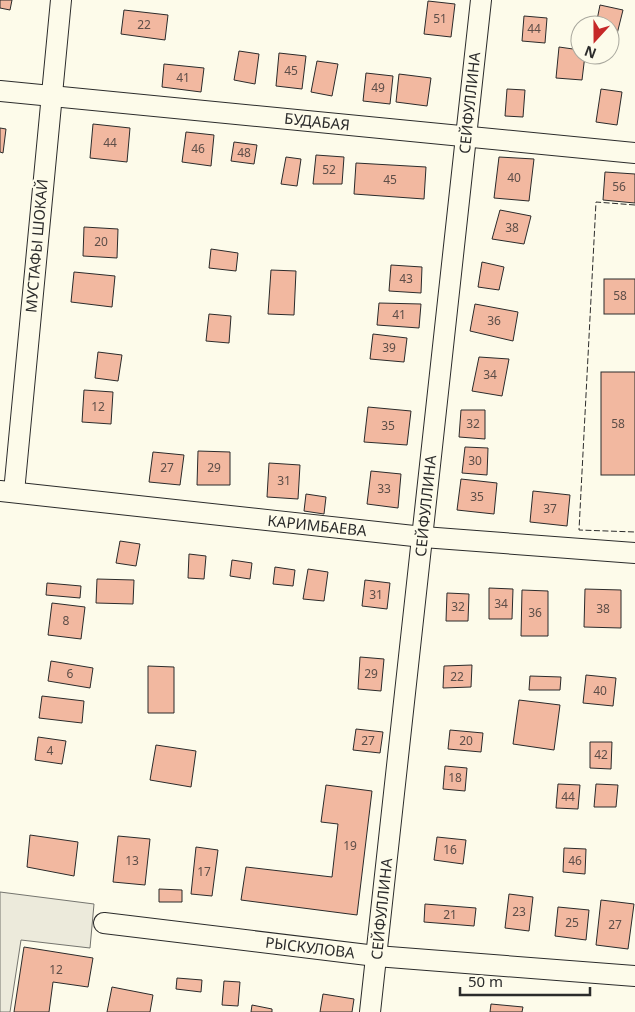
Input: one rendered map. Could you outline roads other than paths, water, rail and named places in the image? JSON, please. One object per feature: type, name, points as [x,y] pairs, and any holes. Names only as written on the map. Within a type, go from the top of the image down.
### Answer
[{"type":"street","name":"МУСТАФЫ ШОКАЙ","points":[[7,491],[61,0]]},
{"type":"street","name":"СЕЙФУЛЛИНА","points":[[370,1012],[481,0]]},
{"type":"street","name":"БУДАБАЯ","points":[[0,91],[635,153]]},
{"type":"street","name":"КАРИМБАЕВА","points":[[7,491],[423,537],[635,553]]},
{"type":"street","name":"РЫСКУЛОВА","points":[[104,923],[376,956],[635,976]]}]
